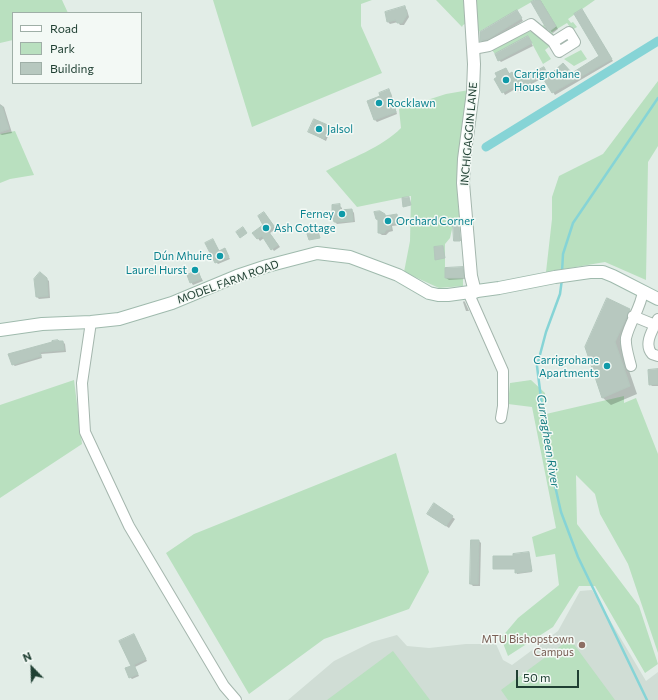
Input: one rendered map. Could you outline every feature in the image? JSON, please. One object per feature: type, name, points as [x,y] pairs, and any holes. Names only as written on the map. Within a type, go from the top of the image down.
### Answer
[{"type":"main road","name":"INCHIGAGGIN LANE","points":[[470,0],[473,49],[473,92],[464,159],[463,183],[471,292]]},
{"type":"main road","name":"MODEL FARM ROAD","points":[[0,330],[42,324],[120,319],[172,303],[237,276],[267,266],[317,253],[350,256],[398,274],[429,293],[448,295],[499,288],[569,274],[603,272],[658,299]]},
{"type":"street","points":[[473,49],[489,46],[531,24],[553,42]]},
{"type":"street","points":[[631,366],[626,339],[633,316],[642,300],[643,291]]},
{"type":"street","points":[[471,292],[503,371],[503,406],[501,418]]},
{"type":"street","points":[[633,316],[656,322],[650,335],[649,348],[652,354],[658,356]]},
{"type":"street","points":[[91,322],[82,383],[85,432],[129,526],[224,686],[236,700]]},
{"type":"shaded area","name":"MTU Bishopstown Campus","points":[[592,590],[646,681],[658,672],[658,700],[288,700],[334,661],[372,642],[397,635],[407,646],[429,648],[466,644],[496,644],[503,660],[512,665],[558,631],[580,591]]},
{"type":"green space","points":[[0,0],[62,0],[68,12],[12,12],[12,40],[0,43]]},
{"type":"green space","points":[[213,0],[372,0],[361,4],[361,26],[382,73],[252,127]]},
{"type":"green space","points":[[436,0],[467,0],[469,22],[462,27]]},
{"type":"green space","points":[[474,0],[535,0],[477,33]]},
{"type":"green space","points":[[540,0],[595,0],[568,19],[577,27],[572,30],[567,23],[552,32],[555,37],[547,34],[542,26],[544,25],[548,32],[556,26]]},
{"type":"green space","points":[[526,31],[536,34],[550,46],[545,50],[551,59],[543,64],[528,36],[495,54],[492,50]]},
{"type":"green space","points":[[581,50],[587,59],[574,66],[564,59]]},
{"type":"green space","points":[[658,81],[658,146],[648,162],[646,280],[605,262],[546,272],[552,219],[552,197],[559,176],[603,154]]},
{"type":"green space","points":[[469,90],[458,180],[460,225],[453,225],[450,238],[445,244],[445,278],[463,278],[463,286],[439,288],[404,272],[410,241],[411,196],[357,207],[326,171],[375,147],[393,135],[401,128],[399,109],[446,94]]},
{"type":"green space","points":[[15,131],[34,175],[10,179],[0,183],[0,134]]},
{"type":"green space","points":[[74,380],[82,444],[0,498],[0,405]]},
{"type":"green space","points":[[531,380],[545,393],[546,414],[624,396],[624,403],[636,398],[658,454],[658,653],[628,564],[600,514],[595,494],[576,475],[577,524],[639,606],[658,664],[645,673],[595,586],[579,586],[553,627],[508,656],[501,638],[518,618],[559,585],[555,554],[536,557],[532,537],[556,528],[532,407],[508,404],[510,383]]},
{"type":"green space","points":[[396,453],[429,572],[409,609],[324,639],[249,694],[166,553],[194,534]]},
{"type":"green space","points":[[570,639],[615,700],[508,700],[501,690]]},
{"type":"green space","points":[[393,651],[430,700],[327,700]]},
{"type":"building","points":[[540,0],[556,26],[550,31],[546,28],[531,2]]},
{"type":"building","points":[[405,6],[407,15],[402,23],[397,23],[396,20],[387,22],[385,12]]},
{"type":"building","points":[[582,9],[612,59],[552,93],[544,80],[563,63],[572,73],[599,56],[574,14]]},
{"type":"building","points":[[517,10],[522,18],[488,39],[480,41],[480,32]]},
{"type":"building","points":[[528,36],[532,43],[498,61],[495,54]]},
{"type":"building","name":"Carrigrohane House","points":[[544,67],[547,73],[527,84],[528,86],[517,91],[515,86],[502,93],[494,79],[497,77],[495,73],[506,68],[509,74],[512,72],[517,81]]},
{"type":"building","name":"Rocklawn","points":[[389,89],[396,112],[374,120],[367,101],[380,96],[379,93]]},
{"type":"building","points":[[0,106],[2,106],[9,129],[0,132]]},
{"type":"building","name":"Jalsol","points":[[314,119],[330,126],[324,139],[308,132]]},
{"type":"building","points":[[409,197],[411,205],[403,207],[402,198]]},
{"type":"building","name":"Ferney","points":[[340,204],[340,210],[352,209],[353,221],[334,222],[332,218],[332,205]]},
{"type":"building","name":"Orchard Corner","points":[[380,211],[385,214],[385,216],[397,214],[398,223],[390,224],[391,229],[386,230],[384,233],[378,233],[378,220],[376,219],[374,212]]},
{"type":"building","name":"Ash Cottage","points":[[264,212],[274,226],[268,231],[278,245],[271,250],[262,236],[257,239],[252,233],[263,225],[258,216]]},
{"type":"building","points":[[453,225],[459,225],[460,241],[454,241]]},
{"type":"building","points":[[243,227],[247,233],[240,238],[236,232]]},
{"type":"building","points":[[318,231],[320,238],[309,240],[307,234]]},
{"type":"building","points":[[213,239],[219,251],[225,248],[229,257],[215,263],[205,243]]},
{"type":"building","points":[[443,246],[445,258],[435,260],[434,247]]},
{"type":"building","points":[[463,267],[464,278],[445,278],[445,268]]},
{"type":"building","name":"Laurel Hurst","points":[[198,270],[201,279],[190,283],[187,275]]},
{"type":"building","points":[[40,272],[47,278],[48,296],[36,297],[34,279]]},
{"type":"building","name":"Carrigrohane Apartments","points":[[607,298],[630,309],[615,342],[630,386],[602,398],[585,347]]},
{"type":"building","points":[[58,340],[63,341],[64,350],[40,352],[41,356],[12,365],[8,354]]},
{"type":"building","points":[[658,369],[658,384],[649,385],[648,370]]},
{"type":"building","points":[[434,503],[453,516],[446,526],[427,514]]},
{"type":"building","points":[[471,540],[479,540],[478,584],[470,584]]},
{"type":"building","points":[[529,552],[532,571],[515,573],[515,569],[493,569],[493,556],[513,556],[513,554]]},
{"type":"building","points":[[134,634],[146,659],[133,665],[138,674],[129,678],[125,668],[131,666],[119,641]]},
{"type":"waterway","points":[[486,147],[658,41]]},
{"type":"waterway","name":"Curragheen River","points":[[562,272],[563,254],[573,223],[658,98]]},
{"type":"waterway","name":"Curragheen River","points":[[562,279],[560,294],[546,332],[537,366],[548,455],[561,512],[578,557],[647,700]]},
{"type":"place","name":"Carrigrohane House","points":[[506,80]]},
{"type":"place","name":"Rocklawn","points":[[379,103]]},
{"type":"place","name":"Jalsol","points":[[319,129]]},
{"type":"place","name":"Ferney","points":[[342,214]]},
{"type":"place","name":"Orchard Corner","points":[[388,221]]},
{"type":"place","name":"Ash Cottage","points":[[266,228]]},
{"type":"place","name":"Dún Mhuire","points":[[220,256]]},
{"type":"place","name":"Laurel Hurst","points":[[195,270]]},
{"type":"place","name":"Carrigrohane Apartments","points":[[607,366]]},
{"type":"place","name":"MTU Bishopstown Campus","points":[[582,645]]}]
